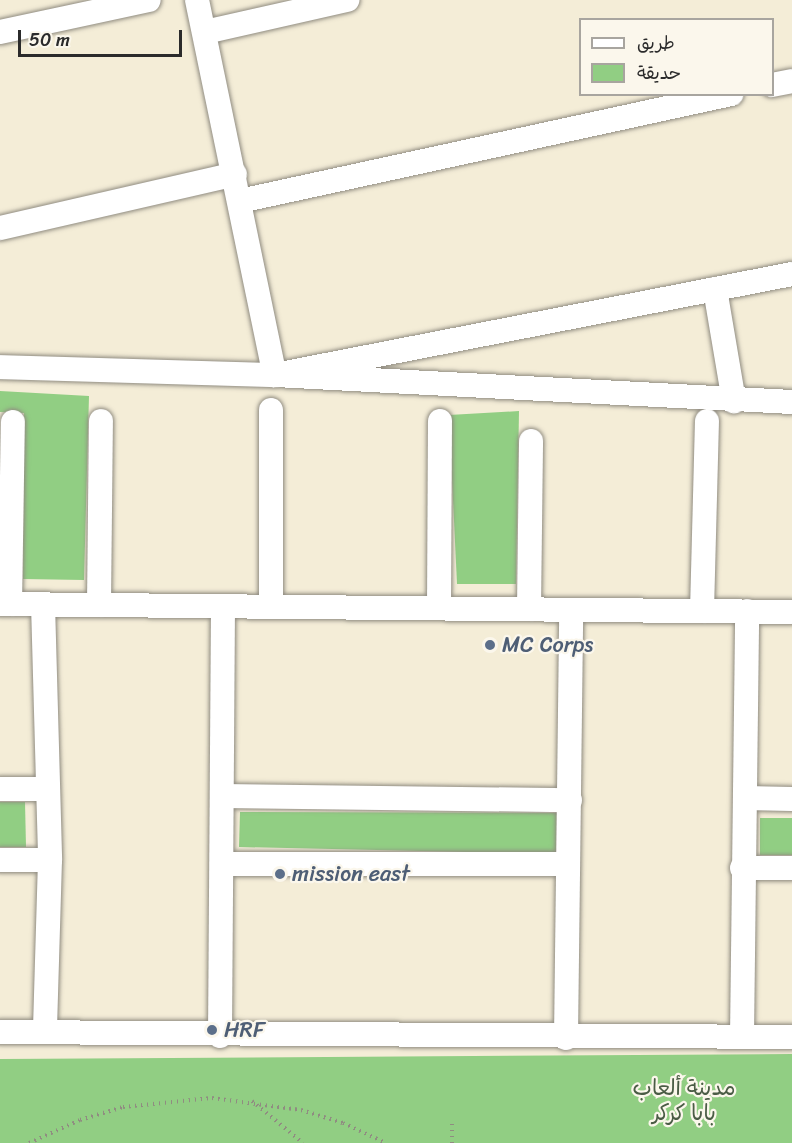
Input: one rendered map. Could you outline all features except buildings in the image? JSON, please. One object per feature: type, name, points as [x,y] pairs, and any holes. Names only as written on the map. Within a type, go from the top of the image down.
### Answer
[{"type":"street","points":[[0,32],[149,0]]},
{"type":"street","points":[[197,0],[275,375]]},
{"type":"street","points":[[205,32],[347,0]]},
{"type":"street","points":[[774,85],[792,81]]},
{"type":"street","points":[[240,201],[722,96]]},
{"type":"street","points":[[0,228],[235,174]]},
{"type":"street","points":[[275,375],[792,274]]},
{"type":"street","points":[[716,289],[734,401]]},
{"type":"street","points":[[0,367],[275,375],[734,401],[792,402]]},
{"type":"street","points":[[271,410],[271,606]]},
{"type":"street","points":[[99,605],[101,421]]},
{"type":"street","points":[[439,608],[440,421]]},
{"type":"street","points":[[702,611],[707,421]]},
{"type":"street","points":[[13,422],[5,604],[792,612]]},
{"type":"street","points":[[529,609],[531,441]]},
{"type":"street","points":[[43,604],[50,860],[45,1032]]},
{"type":"street","points":[[220,1036],[224,864],[223,606]]},
{"type":"street","points":[[566,1038],[571,610]]},
{"type":"street","points":[[742,1036],[742,868],[747,611]]},
{"type":"street","points":[[0,789],[48,789]]},
{"type":"street","points":[[222,796],[570,800]]},
{"type":"street","points":[[745,798],[792,799]]},
{"type":"street","points":[[0,860],[50,860]]},
{"type":"street","points":[[224,864],[567,864]]},
{"type":"street","points":[[742,868],[792,868]]},
{"type":"street","points":[[0,1032],[220,1036],[792,1037]]},
{"type":"path","points":[[29,1143],[80,1120],[123,1107],[168,1100],[252,1101],[343,1123],[386,1143]]},
{"type":"path","points":[[252,1101],[303,1143]]},
{"type":"path","points":[[452,1124],[452,1143]]},
{"type":"green space","points":[[0,391],[89,396],[84,580],[23,579],[24,413],[0,412]]},
{"type":"green space","points":[[519,411],[516,584],[457,584],[449,415]]},
{"type":"green space","points":[[0,802],[25,802],[26,847],[0,847]]},
{"type":"green space","points":[[240,812],[557,813],[556,854],[239,847]]},
{"type":"green space","points":[[760,818],[792,818],[792,855],[760,855]]},
{"type":"green space","name":"مدينة ألعاب بابا كركر","points":[[792,1054],[792,1143],[0,1143],[0,1059]]},
{"type":"place","name":"MC Corps","points":[[490,645]]},
{"type":"place","name":"mission east","points":[[280,874]]},
{"type":"place","name":"HRF","points":[[212,1030]]}]
